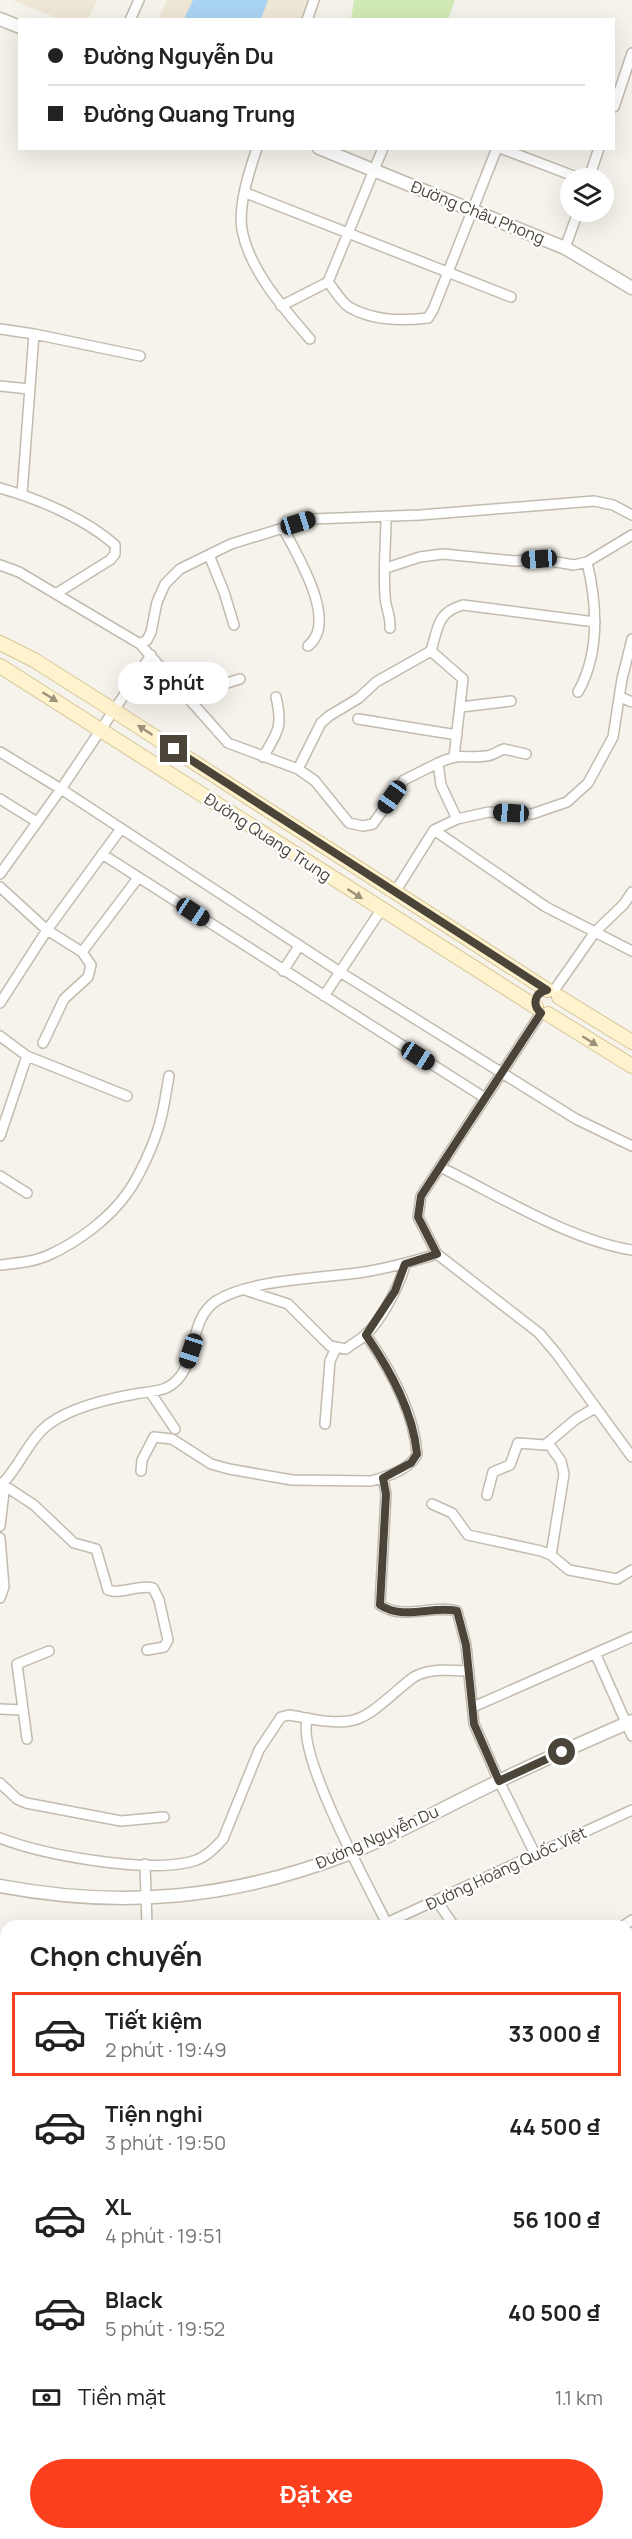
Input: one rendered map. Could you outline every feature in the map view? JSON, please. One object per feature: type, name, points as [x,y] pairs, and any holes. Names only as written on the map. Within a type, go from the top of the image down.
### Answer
[{"type":"main road","name":"Đường Quang Trung","points":[[0,643],[34,660],[632,1042]]},
{"type":"main road","name":"Đường Quang Trung","points":[[0,666],[381,910],[632,1066]]},
{"type":"main road","points":[[553,993],[558,1009],[542,1011],[537,996],[553,993]]},
{"type":"street","points":[[131,18],[139,0]]},
{"type":"street","points":[[308,18],[314,0]]},
{"type":"street","points":[[0,19],[18,26]]},
{"type":"street","points":[[615,104],[632,53]]},
{"type":"street","points":[[257,150],[246,193],[242,230],[267,286],[310,339]]},
{"type":"street","name":"Đường Châu Phong","points":[[324,150],[565,248],[632,288]]},
{"type":"street","points":[[281,306],[328,282],[382,150]]},
{"type":"street","points":[[328,282],[348,306],[381,319],[407,321],[428,318],[498,150]]},
{"type":"street","points":[[504,150],[560,171]]},
{"type":"street","points":[[592,168],[598,150]]},
{"type":"street","points":[[246,193],[511,297]]},
{"type":"street","points":[[565,248],[574,222]]},
{"type":"street","points":[[0,329],[141,356]]},
{"type":"street","points":[[22,494],[34,334]]},
{"type":"street","points":[[0,386],[29,389]]},
{"type":"street","points":[[0,488],[22,494],[66,514],[115,545],[115,554],[110,560],[57,593]]},
{"type":"street","points":[[140,644],[147,640],[151,632],[157,603],[165,584],[180,569],[231,544],[312,519],[386,517],[594,501],[614,505],[632,515]]},
{"type":"street","points":[[386,517],[385,598],[391,616],[390,628]]},
{"type":"street","points":[[283,528],[316,596],[319,633],[317,640],[309,646]]},
{"type":"street","points":[[386,568],[420,557],[443,554],[515,561],[539,559],[574,565],[586,562],[632,535]]},
{"type":"street","points":[[208,555],[224,592],[234,625]]},
{"type":"street","points":[[578,692],[585,680],[592,650],[595,622],[594,590],[586,562]]},
{"type":"street","points":[[0,565],[19,572],[57,593],[140,644],[228,743],[298,769],[315,782],[349,823],[363,826],[373,824],[404,780],[438,763],[454,757],[489,756],[504,749],[526,754]]},
{"type":"street","points":[[298,769],[321,723],[359,698],[376,682],[431,651],[442,615],[452,608],[463,605],[595,622]]},
{"type":"street","points":[[394,892],[434,830],[457,819],[489,812],[532,814],[567,802],[588,783],[613,737],[622,679],[632,639]]},
{"type":"street","points":[[431,651],[463,679],[454,757]]},
{"type":"street","points":[[0,874],[61,789],[151,655]]},
{"type":"street","points":[[194,703],[217,686],[240,679]]},
{"type":"street","points":[[620,696],[632,702]]},
{"type":"street","points":[[263,757],[276,734],[281,717],[276,698]]},
{"type":"street","points":[[461,707],[511,700]]},
{"type":"street","points":[[358,719],[457,735]]},
{"type":"street","points":[[0,752],[61,789],[120,830],[340,972],[576,1119],[632,1146]]},
{"type":"street","points":[[438,763],[441,785],[457,819]]},
{"type":"street","points":[[0,799],[37,822]]},
{"type":"street","points":[[0,1003],[47,930],[120,830]]},
{"type":"street","points":[[434,830],[546,908],[632,951]]},
{"type":"street","points":[[102,854],[484,1098]]},
{"type":"street","points":[[82,952],[138,878]]},
{"type":"street","points":[[0,887],[47,930],[82,952],[91,965],[88,977],[64,999],[43,1044]]},
{"type":"street","points":[[553,993],[595,932],[624,904],[632,892]]},
{"type":"street","points":[[324,996],[381,910]]},
{"type":"street","points":[[283,970],[299,946]]},
{"type":"street","points":[[542,1011],[421,1196],[417,1209],[421,1225],[437,1254],[539,1333],[632,1457]]},
{"type":"street","points":[[0,1036],[27,1056],[127,1096]]},
{"type":"street","points":[[0,1136],[27,1056]]},
{"type":"street","points":[[0,1264],[24,1263],[49,1256],[80,1237],[104,1217],[128,1192],[160,1123],[169,1076]]},
{"type":"street","points":[[440,1167],[549,1221],[610,1247],[632,1250]]},
{"type":"street","points":[[0,1176],[27,1193]]},
{"type":"street","points":[[0,1526],[4,1498],[1,1484],[43,1428],[71,1412],[97,1403],[165,1388],[177,1380],[186,1369],[194,1334],[206,1310],[217,1300],[254,1285],[359,1272],[405,1264],[437,1254]]},
{"type":"street","points":[[245,1290],[288,1304],[330,1346],[346,1349],[366,1335],[395,1291],[405,1264]]},
{"type":"street","points":[[141,1471],[142,1460],[151,1438],[160,1437],[172,1439],[211,1464],[292,1480],[371,1481],[383,1478],[415,1460],[417,1454],[414,1428],[379,1353],[366,1335]]},
{"type":"street","points":[[325,1424],[330,1361],[336,1348]]},
{"type":"street","points":[[150,1392],[175,1430]]},
{"type":"street","points":[[487,1495],[493,1472],[510,1465],[518,1443],[542,1445],[548,1443],[576,1419],[595,1408]]},
{"type":"street","points":[[548,1443],[561,1461],[564,1474],[551,1555]]},
{"type":"street","points":[[383,1478],[386,1494],[380,1605],[399,1611],[424,1613],[449,1609],[457,1611],[461,1619],[469,1671],[474,1724],[535,1854]]},
{"type":"street","points":[[1,1484],[34,1505],[74,1543],[96,1550],[108,1590],[117,1592],[142,1587],[153,1588],[159,1600],[168,1640],[164,1647],[147,1650]]},
{"type":"street","points":[[432,1504],[452,1513],[468,1535],[551,1555],[569,1570],[617,1580],[632,1570]]},
{"type":"street","points":[[0,1538],[4,1587],[0,1598]]},
{"type":"street","points":[[473,1707],[632,1637]]},
{"type":"street","points":[[27,1739],[17,1664],[49,1651]]},
{"type":"street","points":[[595,1653],[629,1722],[632,1736]]},
{"type":"street","points":[[0,1838],[56,1854],[145,1864],[190,1862],[214,1850],[227,1831],[259,1750],[276,1723],[285,1716],[350,1721],[391,1698],[414,1677],[448,1670],[469,1671]]},
{"type":"street","points":[[0,1709],[23,1710]]},
{"type":"street","points":[[308,1718],[305,1732],[309,1752],[350,1853],[381,1920]]},
{"type":"street","name":"Đường Nguyễn Du","points":[[0,1886],[46,1894],[145,1899],[204,1893],[261,1882],[350,1853],[499,1781],[629,1722]]},
{"type":"street","points":[[0,1783],[17,1799],[26,1803],[121,1821],[164,1817]]},
{"type":"street","name":"Đường Hoàng Quốc Việt","points":[[394,1920],[632,1810]]},
{"type":"street","points":[[145,1864],[147,1920]]},
{"type":"street","points":[[437,1901],[450,1920]]},
{"type":"shaded area","points":[[12,0],[97,0],[88,18],[57,18]]},
{"type":"shaded area","points":[[167,0],[309,0],[301,18],[159,18]]},
{"type":"green space","points":[[354,0],[455,0],[448,18],[351,18]]},
{"type":"water","points":[[193,0],[268,0],[261,18],[184,18]]},
{"type":"route","points":[[174,749],[547,990],[540,993],[536,999],[536,1007],[541,1013],[421,1196],[417,1209],[418,1217],[437,1254],[405,1264],[395,1291],[366,1335],[379,1353],[404,1404],[414,1428],[417,1454],[411,1463],[383,1478],[386,1494],[380,1605],[399,1611],[424,1613],[449,1609],[457,1611],[461,1619],[466,1645],[474,1724],[499,1781],[562,1752]]}]
